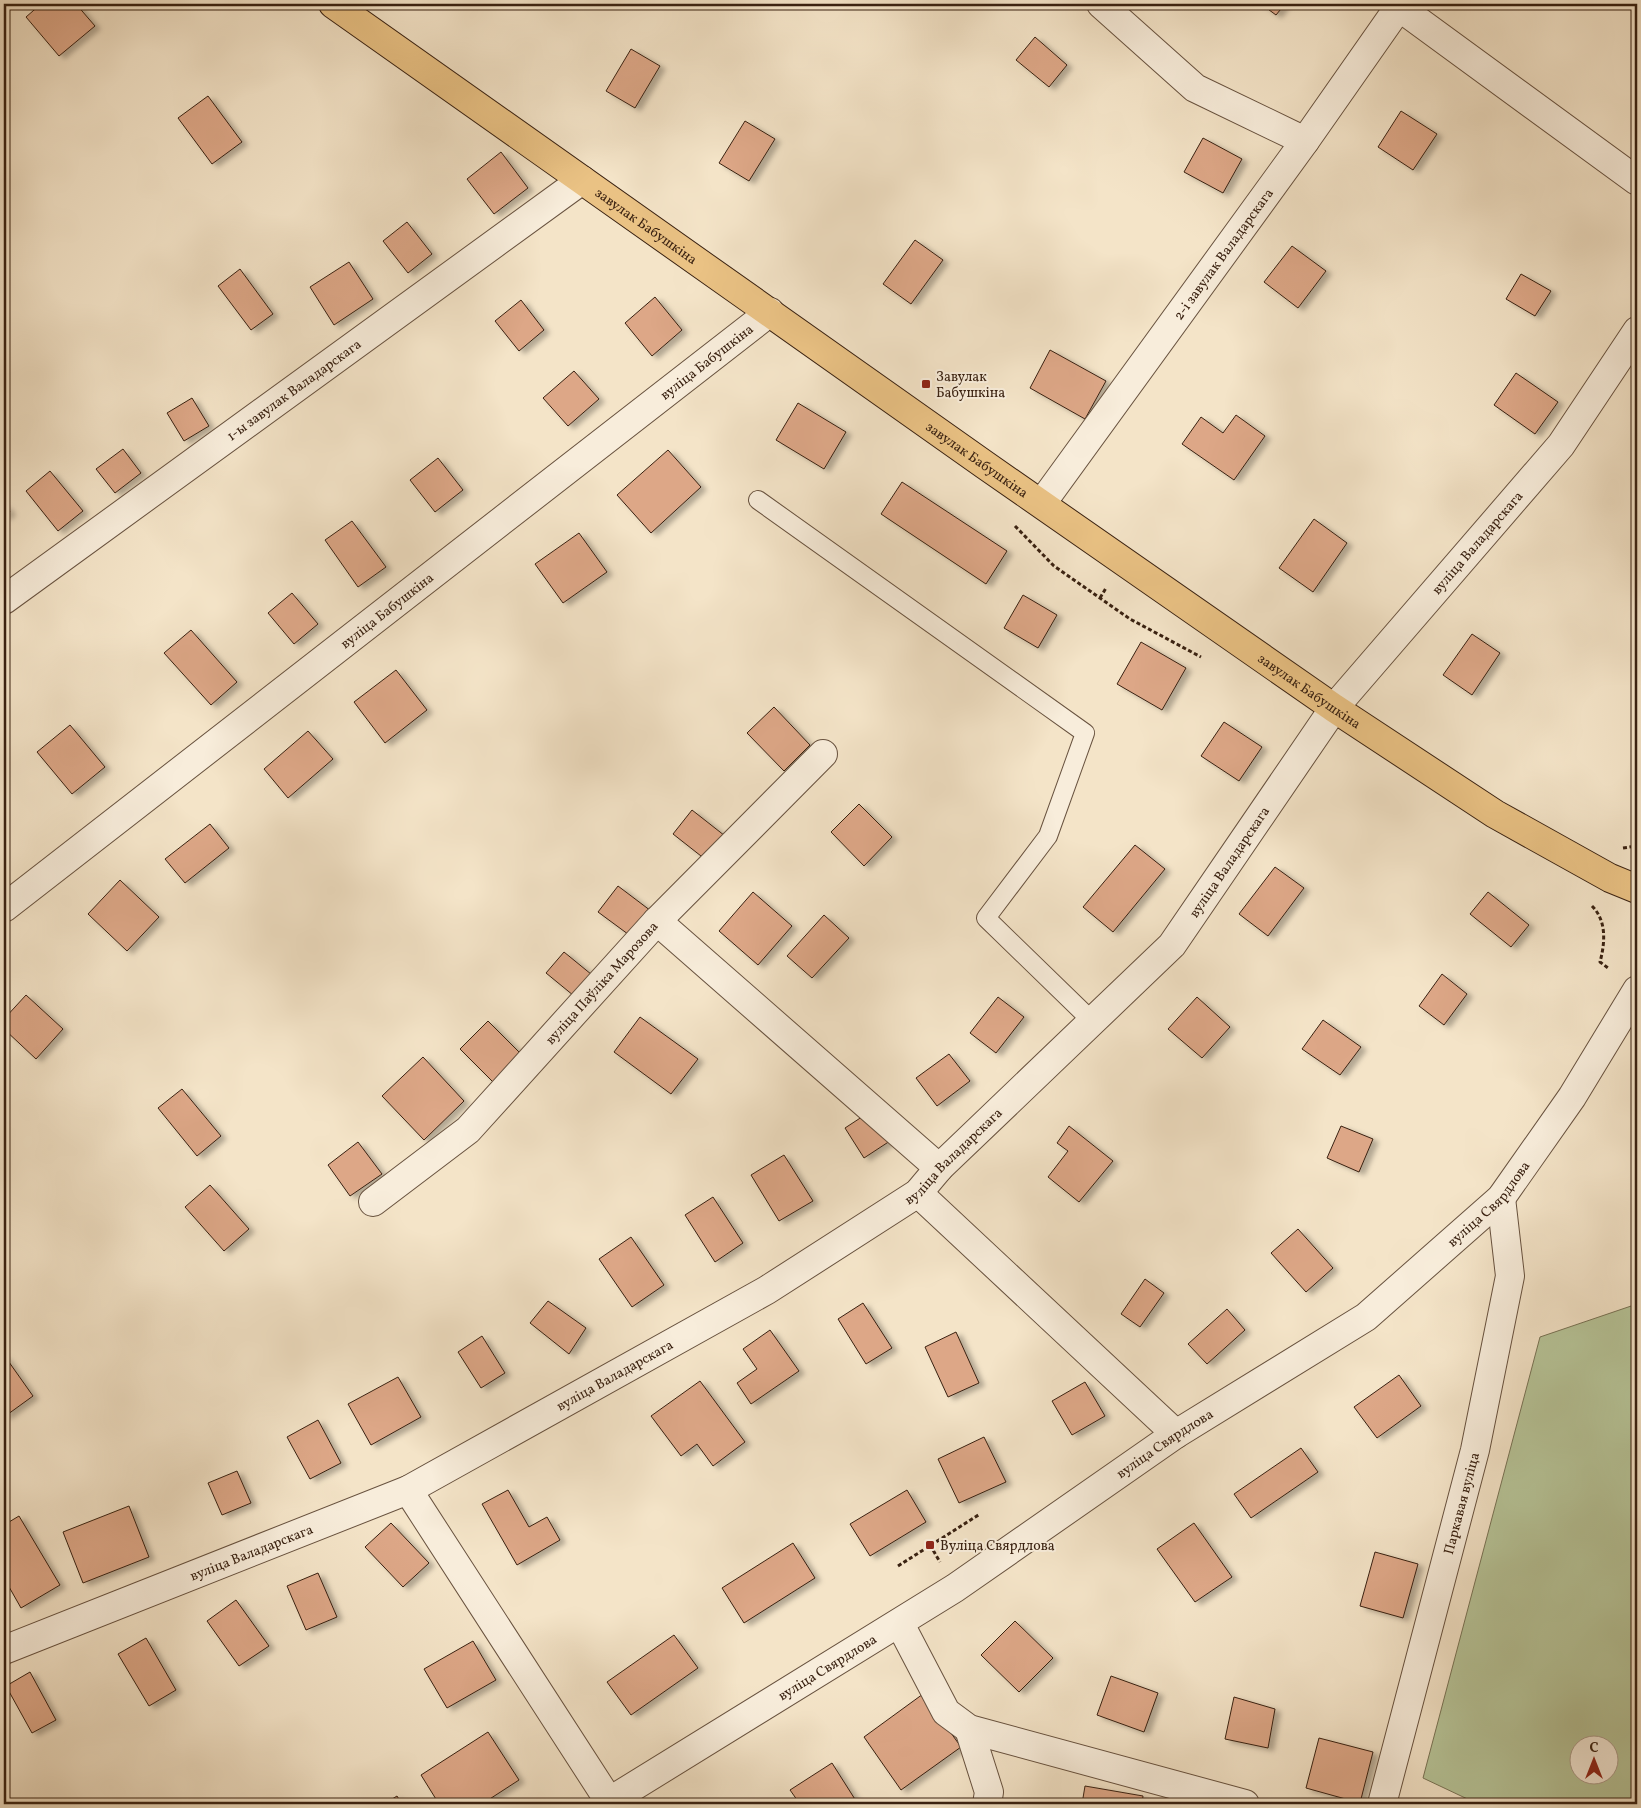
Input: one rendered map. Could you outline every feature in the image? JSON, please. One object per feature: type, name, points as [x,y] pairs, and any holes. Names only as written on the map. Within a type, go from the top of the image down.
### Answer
[{"type":"main road","name":"завулак Бабушкіна","points":[[333,4],[1334,708],[1495,814],[1610,878],[1637,889]]},
{"type":"street","points":[[1102,4],[1196,88],[1305,141]]},
{"type":"street","points":[[1400,6],[1637,181]]},
{"type":"street","name":"2-і завулак Валадарскага","points":[[1042,503],[1305,141],[1400,6]]},
{"type":"street","name":"1-ы завулак Валадарскага","points":[[4,600],[582,180]]},
{"type":"street","name":"вуліца Бабушкіна","points":[[4,908],[770,312]]},
{"type":"street","name":"вуліца Валадарскага","points":[[4,1650],[408,1490],[767,1290],[918,1193],[939,1168],[1172,945],[1334,708],[1561,445],[1637,330]]},
{"type":"street","name":"вуліца Паўліка Марозова","points":[[373,1202],[468,1130],[657,921],[823,754]]},
{"type":"street","points":[[657,921],[939,1168]]},
{"type":"street","name":"вуліца Свярдлова","points":[[607,1803],[900,1624],[955,1588],[1176,1434],[1366,1316],[1501,1198],[1572,1097],[1637,990]]},
{"type":"street","points":[[918,1193],[1176,1434]]},
{"type":"street","name":"Паркавая вуліца","points":[[1382,1804],[1475,1450],[1510,1276],[1501,1198]]},
{"type":"street","points":[[408,1490],[607,1803]]},
{"type":"street","points":[[900,1624],[946,1712],[969,1730],[1245,1804]]},
{"type":"street","points":[[969,1730],[989,1792],[987,1804]]},
{"type":"lane","points":[[758,500],[1085,733],[1048,836],[986,918],[1092,1021]]},
{"type":"path","points":[[1054,566],[1130,619]]},
{"type":"path","points":[[898,1566],[980,1514]]},
{"type":"green space","points":[[1637,1304],[1637,1804],[1478,1804],[1423,1778],[1540,1337]]},
{"type":"building","points":[[41,4],[76,4],[95,26],[59,56],[26,17]]},
{"type":"building","points":[[1261,4],[1285,4],[1276,15]]},
{"type":"building","points":[[1035,37],[1067,65],[1049,87],[1016,60]]},
{"type":"building","points":[[631,49],[660,66],[635,108],[606,91]]},
{"type":"building","points":[[208,96],[242,142],[212,164],[178,118]]},
{"type":"building","points":[[1401,111],[1437,134],[1413,170],[1378,147]]},
{"type":"building","points":[[745,121],[775,139],[749,181],[719,163]]},
{"type":"building","points":[[1203,138],[1242,159],[1223,193],[1184,172]]},
{"type":"building","points":[[501,152],[528,188],[494,214],[467,179]]},
{"type":"building","points":[[407,222],[432,254],[408,273],[383,241]]},
{"type":"building","points":[[915,240],[943,260],[911,304],[883,284]]},
{"type":"building","points":[[1292,246],[1326,271],[1298,308],[1264,282]]},
{"type":"building","points":[[349,262],[373,299],[334,325],[310,287]]},
{"type":"building","points":[[240,269],[273,314],[251,330],[218,286]]},
{"type":"building","points":[[1521,274],[1551,291],[1535,316],[1506,299]]},
{"type":"building","points":[[655,297],[682,330],[652,356],[625,323]]},
{"type":"building","points":[[521,300],[544,330],[519,351],[495,321]]},
{"type":"building","points":[[1050,350],[1106,381],[1085,419],[1030,388]]},
{"type":"building","points":[[574,371],[599,399],[568,426],[543,398]]},
{"type":"building","points":[[1516,373],[1558,402],[1535,434],[1494,405]]},
{"type":"building","points":[[192,398],[209,426],[184,441],[167,413]]},
{"type":"building","points":[[798,403],[846,432],[824,469],[776,440]]},
{"type":"building","points":[[1236,415],[1265,436],[1234,480],[1182,444],[1201,417],[1223,433]]},
{"type":"building","points":[[123,449],[141,473],[115,493],[96,469]]},
{"type":"building","points":[[668,450],[701,487],[651,533],[617,495]]},
{"type":"building","points":[[438,458],[463,490],[435,512],[410,480]]},
{"type":"building","points":[[50,471],[83,511],[58,531],[26,491]]},
{"type":"building","points":[[902,482],[1007,551],[986,584],[881,514]]},
{"type":"building","points":[[4,504],[10,512],[4,518]]},
{"type":"building","points":[[1314,519],[1347,543],[1313,592],[1279,568]]},
{"type":"building","points":[[352,521],[386,567],[358,587],[325,540]]},
{"type":"building","points":[[579,533],[607,572],[563,603],[535,564]]},
{"type":"building","points":[[292,593],[318,624],[294,644],[268,613]]},
{"type":"building","points":[[1023,595],[1057,615],[1038,648],[1004,628]]},
{"type":"building","points":[[191,630],[237,682],[211,705],[164,653]]},
{"type":"building","points":[[1472,634],[1500,653],[1472,695],[1443,675]]},
{"type":"building","points":[[1141,642],[1186,668],[1162,710],[1117,684]]},
{"type":"building","points":[[396,670],[427,710],[385,743],[354,702]]},
{"type":"building","points":[[774,707],[810,745],[784,771],[747,733]]},
{"type":"building","points":[[1224,722],[1262,747],[1239,781],[1201,756]]},
{"type":"building","points":[[70,725],[105,767],[72,794],[37,752]]},
{"type":"building","points":[[308,731],[333,759],[288,798],[264,769]]},
{"type":"building","points":[[859,804],[892,837],[864,866],[831,832]]},
{"type":"building","points":[[692,810],[734,843],[715,867],[673,834]]},
{"type":"building","points":[[210,824],[229,848],[185,883],[165,859]]},
{"type":"building","points":[[1135,845],[1165,869],[1113,932],[1083,907]]},
{"type":"building","points":[[1275,867],[1304,888],[1268,936],[1239,914]]},
{"type":"building","points":[[120,880],[159,917],[127,951],[88,914]]},
{"type":"building","points":[[618,886],[655,914],[636,940],[598,912]]},
{"type":"building","points":[[753,892],[792,926],[758,965],[719,931]]},
{"type":"building","points":[[1488,892],[1529,925],[1511,947],[1470,914]]},
{"type":"building","points":[[824,915],[849,938],[812,978],[787,956]]},
{"type":"building","points":[[564,952],[597,979],[579,1000],[546,973]]},
{"type":"building","points":[[1442,974],[1467,994],[1444,1025],[1419,1006]]},
{"type":"building","points":[[26,995],[63,1029],[36,1059],[4,1029],[4,1019]]},
{"type":"building","points":[[998,997],[1024,1017],[996,1053],[970,1033]]},
{"type":"building","points":[[1197,997],[1230,1027],[1202,1058],[1168,1029]]},
{"type":"building","points":[[640,1017],[698,1059],[671,1094],[614,1052]]},
{"type":"building","points":[[1323,1020],[1361,1047],[1340,1075],[1302,1049]]},
{"type":"building","points":[[488,1021],[522,1055],[494,1083],[460,1049]]},
{"type":"building","points":[[949,1054],[970,1081],[937,1106],[916,1078]]},
{"type":"building","points":[[423,1057],[464,1101],[424,1140],[382,1096]]},
{"type":"building","points":[[182,1089],[221,1136],[197,1156],[158,1108]]},
{"type":"building","points":[[874,1109],[893,1139],[864,1158],[845,1128]]},
{"type":"building","points":[[1069,1126],[1113,1161],[1079,1202],[1048,1177],[1068,1151],[1057,1143]]},
{"type":"building","points":[[1341,1126],[1373,1139],[1359,1172],[1327,1158]]},
{"type":"building","points":[[358,1142],[382,1174],[350,1196],[328,1165]]},
{"type":"building","points":[[784,1155],[813,1201],[779,1221],[751,1175]]},
{"type":"building","points":[[210,1185],[249,1229],[224,1251],[185,1207]]},
{"type":"building","points":[[713,1197],[743,1243],[715,1262],[685,1215]]},
{"type":"building","points":[[1298,1229],[1333,1268],[1306,1292],[1271,1253]]},
{"type":"building","points":[[631,1237],[664,1285],[632,1307],[599,1259]]},
{"type":"building","points":[[1145,1279],[1164,1293],[1140,1327],[1121,1314]]},
{"type":"building","points":[[548,1301],[586,1328],[569,1354],[530,1323]]},
{"type":"building","points":[[863,1303],[892,1348],[866,1364],[838,1319]]},
{"type":"building","points":[[1227,1309],[1245,1330],[1207,1364],[1188,1344]]},
{"type":"building","points":[[770,1330],[799,1371],[751,1404],[737,1383],[757,1369],[743,1349]]},
{"type":"building","points":[[956,1332],[979,1383],[948,1397],[925,1347]]},
{"type":"building","points":[[482,1336],[505,1373],[481,1388],[458,1352]]},
{"type":"building","points":[[4,1355],[33,1396],[4,1417]]},
{"type":"building","points":[[1399,1375],[1421,1406],[1377,1438],[1354,1407]]},
{"type":"building","points":[[398,1377],[421,1417],[371,1445],[348,1404]]},
{"type":"building","points":[[700,1381],[745,1442],[713,1466],[697,1444],[681,1456],[651,1416]]},
{"type":"building","points":[[1085,1382],[1105,1416],[1072,1435],[1052,1401]]},
{"type":"building","points":[[318,1420],[341,1463],[310,1479],[287,1437]]},
{"type":"building","points":[[984,1437],[1006,1482],[959,1503],[938,1459]]},
{"type":"building","points":[[1301,1448],[1318,1472],[1251,1518],[1234,1494]]},
{"type":"building","points":[[237,1471],[251,1503],[222,1515],[208,1483]]},
{"type":"building","points":[[508,1490],[529,1527],[547,1517],[560,1540],[517,1565],[482,1504]]},
{"type":"building","points":[[907,1490],[926,1522],[870,1556],[850,1524]]},
{"type":"building","points":[[129,1506],[149,1557],[83,1583],[63,1532]]},
{"type":"building","points":[[19,1516],[60,1585],[21,1608],[4,1578],[4,1525]]},
{"type":"building","points":[[391,1523],[429,1563],[403,1587],[365,1547]]},
{"type":"building","points":[[1194,1523],[1232,1577],[1195,1602],[1157,1549]]},
{"type":"building","points":[[793,1543],[815,1578],[744,1623],[722,1588]]},
{"type":"building","points":[[1375,1552],[1418,1564],[1403,1618],[1360,1606]]},
{"type":"building","points":[[318,1573],[337,1617],[306,1630],[287,1586]]},
{"type":"building","points":[[236,1600],[269,1646],[239,1666],[207,1621]]},
{"type":"building","points":[[1015,1621],[1053,1658],[1019,1692],[981,1655]]},
{"type":"building","points":[[674,1635],[698,1668],[631,1715],[607,1682]]},
{"type":"building","points":[[146,1638],[176,1690],[149,1706],[118,1654]]},
{"type":"building","points":[[473,1641],[496,1680],[447,1708],[424,1669]]},
{"type":"building","points":[[30,1672],[56,1720],[32,1733],[6,1686]]},
{"type":"building","points":[[1111,1676],[1158,1693],[1144,1732],[1097,1715]]},
{"type":"building","points":[[923,1694],[961,1747],[901,1790],[864,1737]]},
{"type":"building","points":[[1234,1697],[1275,1709],[1268,1748],[1225,1739]]},
{"type":"building","points":[[488,1732],[519,1780],[482,1804],[439,1804],[421,1775]]},
{"type":"building","points":[[1319,1738],[1373,1752],[1360,1803],[1306,1788]]},
{"type":"building","points":[[832,1763],[858,1804],[800,1804],[790,1790]]},
{"type":"building","points":[[1085,1786],[1143,1796],[1142,1804],[1082,1804]]},
{"type":"building","points":[[397,1796],[402,1804],[384,1804]]},
{"type":"place","name":"Завулак Бабушкіна","points":[[926,384]]},
{"type":"place","name":"Вуліца Свярдлова","points":[[930,1545]]}]
